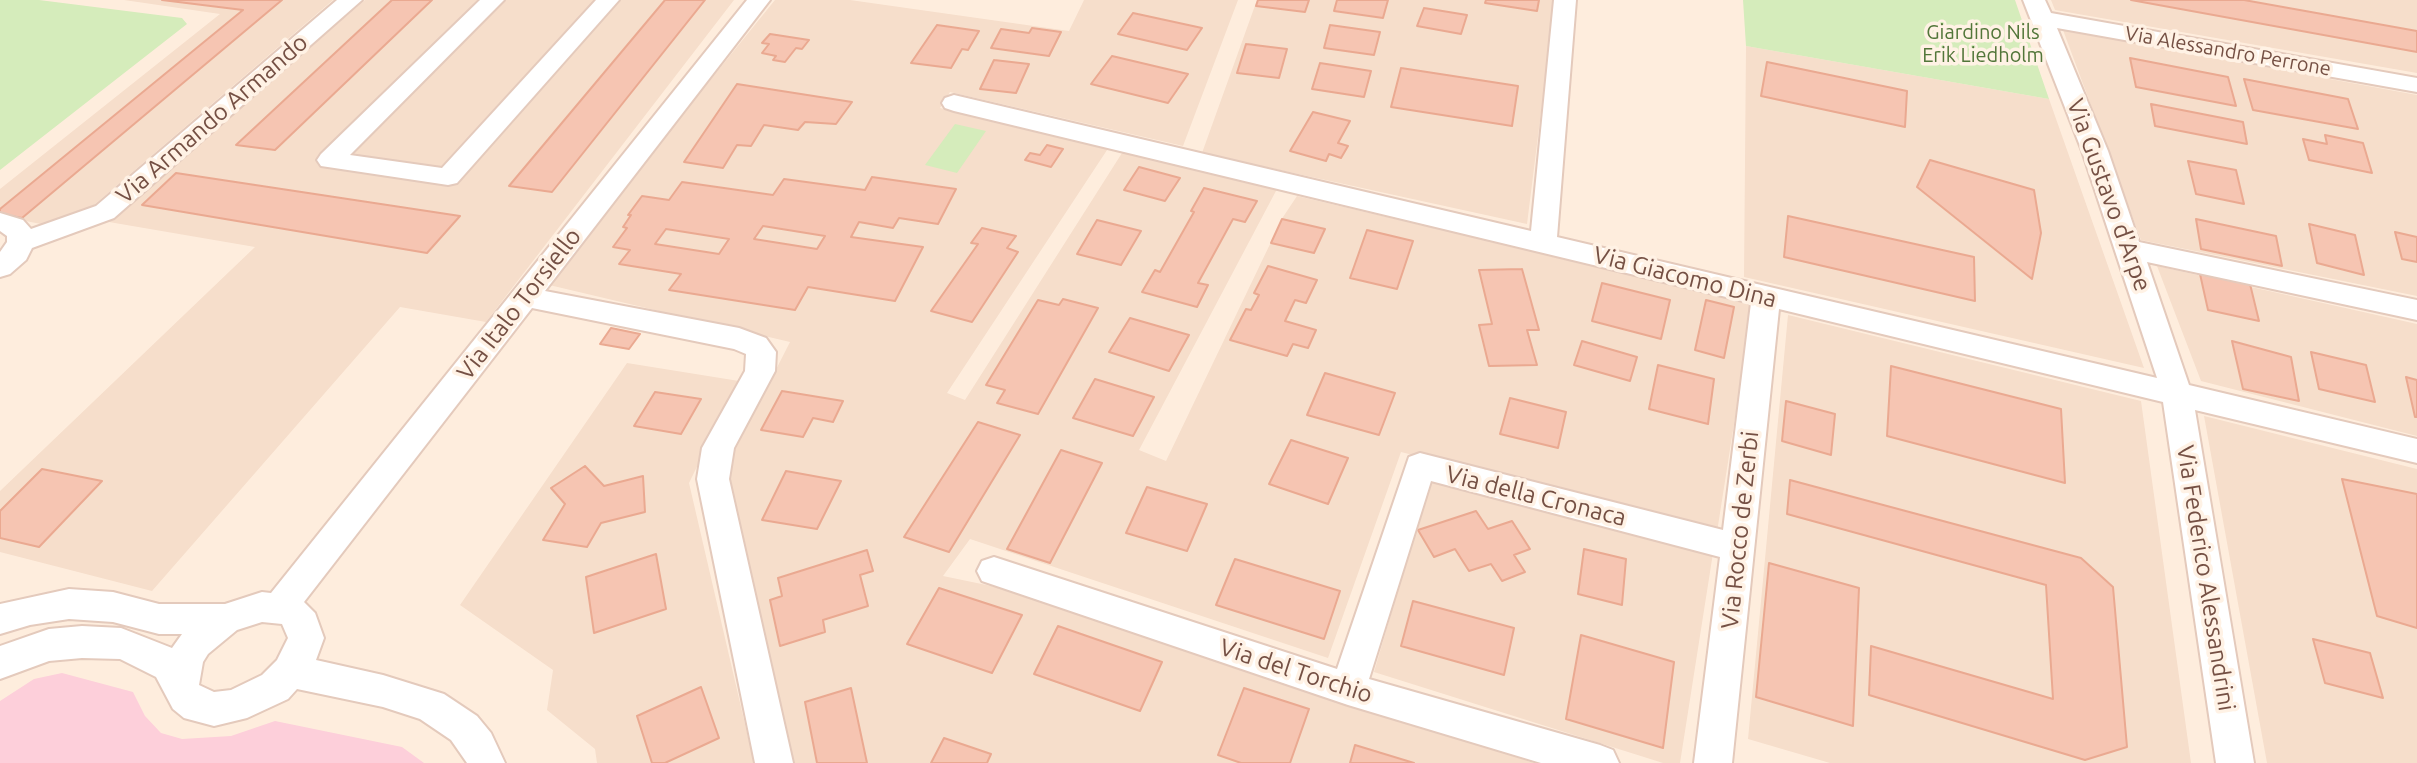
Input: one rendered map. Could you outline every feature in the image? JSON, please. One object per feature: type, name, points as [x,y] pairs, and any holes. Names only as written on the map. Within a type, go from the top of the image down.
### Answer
[{"type":"street","name":"Via Armando Armando","points":[[21,242],[105,212],[351,0]]},
{"type":"street","points":[[493,0],[330,160],[448,177],[608,0]]},
{"type":"street","name":"Via Italo Torsiello","points":[[279,608],[759,0]]},
{"type":"street","points":[[1543,242],[1565,0]]},
{"type":"street","name":"Via Alessandro Perrone","points":[[2037,9],[2417,85]]},
{"type":"street","name":"Via Gustavo d'Arpe","points":[[2037,9],[2073,93],[2177,393]]},
{"type":"street","name":"Via Giacomo Dina","points":[[954,103],[2417,451]]},
{"type":"street","points":[[0,222],[13,226],[20,233],[21,242],[16,253],[0,267]]},
{"type":"street","points":[[2129,249],[2417,310]]},
{"type":"street","points":[[526,297],[739,339],[756,346],[761,352],[760,371],[718,448],[713,479],[774,763]]},
{"type":"street","name":"Via Rocco de Zerbi","points":[[1713,763],[1766,297]]},
{"type":"street","name":"Via Federico Alessandrini","points":[[2177,393],[2235,763]]},
{"type":"street","name":"Via della Cronaca","points":[[1348,689],[1420,466],[1738,548]]},
{"type":"street","name":"Via del Torchio","points":[[994,571],[1348,689],[1600,763]]},
{"type":"street","points":[[0,619],[30,610],[69,604],[113,607],[159,619],[225,619],[262,607],[279,608],[294,613],[303,624],[306,638],[301,654],[275,687],[234,706],[214,709],[197,706],[186,697],[169,666],[134,648],[114,644],[49,645],[0,663]]},
{"type":"street","points":[[180,685],[186,657],[196,643],[225,619]]},
{"type":"street","points":[[290,671],[383,691],[431,706],[464,728],[478,745],[486,763]]},
{"type":"shaded area","points":[[124,0],[333,0],[94,205],[41,224],[0,216],[0,189],[220,14]]},
{"type":"shaded area","points":[[365,0],[734,0],[486,322],[400,307],[152,591],[0,552],[0,491],[255,247],[109,222]]},
{"type":"shaded area","points":[[775,0],[850,0],[1069,31],[1084,0],[1238,0],[1183,146],[950,92],[940,108],[1109,147],[947,393],[965,400],[1122,153],[1277,189],[1139,450],[1166,461],[1283,217],[1297,196],[1753,303],[1717,532],[1401,452],[1328,658],[970,539],[943,576],[1001,588],[1534,763],[793,763],[726,468],[790,342],[545,284]]},
{"type":"shaded area","points":[[1257,0],[1555,0],[1527,224],[1202,153]]},
{"type":"shaded area","points":[[2051,0],[2417,0],[2417,73],[2055,10]]},
{"type":"shaded area","points":[[2063,30],[2417,95],[2417,296],[2141,240]]},
{"type":"shaded area","points":[[1746,46],[2049,99],[2144,368],[1744,277]]},
{"type":"shaded area","points":[[2157,266],[2417,324],[2417,436],[2201,381]]},
{"type":"shaded area","points":[[1788,315],[2141,401],[2191,763],[1830,763],[1748,739]]},
{"type":"shaded area","points":[[627,363],[739,381],[689,483],[754,763],[597,763],[595,749],[547,710],[553,670],[460,605]]},
{"type":"shaded area","points":[[2204,416],[2417,469],[2417,763],[2267,763]]},
{"type":"shaded area","points":[[1431,478],[1713,553],[1680,763],[1663,763],[1374,672]]},
{"type":"shaded area","points":[[62,673],[133,692],[145,716],[161,733],[182,739],[231,736],[275,721],[402,747],[424,763],[0,763],[0,701],[34,679]]},
{"type":"green space","points":[[0,0],[39,0],[182,18],[187,24],[0,170]]},
{"type":"green space","name":"Giardino Nils Erik Liedholm","points":[[1743,0],[2015,0],[2049,99],[1746,46]]},
{"type":"green space","points":[[955,124],[986,131],[957,173],[925,165]]},
{"type":"building","points":[[162,0],[282,0],[22,218],[0,214],[0,209],[243,10]]},
{"type":"building","points":[[392,0],[432,0],[275,150],[236,145]]},
{"type":"building","points":[[665,0],[705,0],[552,192],[509,186]]},
{"type":"building","points":[[1258,0],[1309,0],[1305,12],[1256,6]]},
{"type":"building","points":[[1337,0],[1388,0],[1383,18],[1334,11]]},
{"type":"building","points":[[1486,0],[1539,0],[1537,11],[1485,3]]},
{"type":"building","points":[[2131,0],[2244,0],[2417,31],[2417,52]]},
{"type":"building","points":[[1424,8],[1467,15],[1461,34],[1417,26]]},
{"type":"building","points":[[1133,13],[1202,28],[1187,50],[1118,34]]},
{"type":"building","points":[[937,25],[979,31],[968,50],[962,49],[951,68],[911,63]]},
{"type":"building","points":[[1330,25],[1380,32],[1374,55],[1324,48]]},
{"type":"building","points":[[1032,28],[1061,32],[1049,56],[991,48],[1001,29],[1029,33]]},
{"type":"building","points":[[770,34],[809,40],[802,49],[796,48],[785,62],[773,60],[776,56],[762,53],[769,44],[762,43]]},
{"type":"building","points":[[1246,44],[1287,49],[1279,78],[1237,73]]},
{"type":"building","points":[[1112,56],[1188,74],[1168,103],[1091,84]]},
{"type":"building","points":[[2130,58],[2228,77],[2236,106],[2136,87]]},
{"type":"building","points":[[994,60],[1029,64],[1016,93],[980,89]]},
{"type":"building","points":[[1767,62],[1907,91],[1905,127],[1761,96]]},
{"type":"building","points":[[1320,63],[1371,71],[1364,97],[1312,89]]},
{"type":"building","points":[[1401,68],[1518,86],[1512,126],[1391,107]]},
{"type":"building","points":[[2244,79],[2348,99],[2358,129],[2253,110]]},
{"type":"building","points":[[737,84],[852,102],[836,124],[805,122],[798,130],[764,125],[751,146],[737,145],[723,168],[684,162]]},
{"type":"building","points":[[2151,104],[2243,122],[2247,144],[2155,126]]},
{"type":"building","points":[[1313,112],[1350,121],[1338,143],[1348,146],[1341,158],[1329,154],[1326,161],[1290,151]]},
{"type":"building","points":[[2325,135],[2363,143],[2372,173],[2309,160],[2303,139],[2327,144]]},
{"type":"building","points":[[1047,145],[1063,149],[1051,167],[1025,160],[1030,153],[1040,155]]},
{"type":"building","points":[[1930,160],[2034,190],[2041,233],[2032,279],[1917,187]]},
{"type":"building","points":[[2188,161],[2236,170],[2244,204],[2196,194]]},
{"type":"building","points":[[1139,167],[1180,178],[1165,201],[1124,190]]},
{"type":"building","points":[[176,173],[460,216],[427,253],[142,205]]},
{"type":"building","points":[[872,177],[956,189],[938,224],[899,218],[893,228],[859,222],[851,237],[923,247],[895,301],[808,287],[795,310],[669,290],[681,274],[619,264],[630,250],[613,247],[627,228],[623,227],[631,215],[628,215],[642,196],[669,200],[682,182],[773,195],[784,179],[865,190]],"holes":[[[763,226],[825,236],[817,249],[754,239]],[[666,229],[729,239],[719,254],[655,244]]]},
{"type":"building","points":[[1204,188],[1257,201],[1245,222],[1233,219],[1198,283],[1208,285],[1197,307],[1142,292],[1155,270],[1160,272]]},
{"type":"building","points":[[1788,216],[1974,257],[1975,301],[1784,257]]},
{"type":"building","points":[[1282,219],[1325,229],[1314,253],[1271,243]]},
{"type":"building","points":[[2196,219],[2276,236],[2282,266],[2201,249]]},
{"type":"building","points":[[1097,220],[1141,231],[1121,265],[1077,254]]},
{"type":"building","points":[[2309,224],[2355,235],[2364,275],[2317,263]]},
{"type":"building","points":[[982,228],[1016,236],[1007,248],[1018,252],[972,322],[931,311],[978,244],[971,243]]},
{"type":"building","points":[[1367,230],[1413,241],[1397,289],[1350,278]]},
{"type":"building","points":[[2395,232],[2417,237],[2417,262],[2402,259]]},
{"type":"building","points":[[1268,266],[1317,280],[1306,303],[1295,300],[1285,321],[1316,330],[1308,348],[1293,344],[1287,356],[1230,340],[1246,309],[1251,310],[1259,295],[1254,293]]},
{"type":"building","points":[[1522,269],[1539,330],[1527,330],[1537,365],[1489,366],[1479,325],[1492,324],[1479,270]]},
{"type":"building","points":[[2200,274],[2250,284],[2259,321],[2208,310]]},
{"type":"building","points":[[1602,283],[1670,300],[1661,339],[1592,321]]},
{"type":"building","points":[[1063,299],[1098,308],[1038,414],[997,403],[1005,390],[986,385],[1038,300],[1059,305]]},
{"type":"building","points":[[1706,300],[1734,307],[1724,358],[1695,350]]},
{"type":"building","points":[[1130,318],[1189,335],[1169,371],[1109,352]]},
{"type":"building","points":[[611,328],[640,334],[629,349],[600,344]]},
{"type":"building","points":[[1582,341],[1637,357],[1630,381],[1574,365]]},
{"type":"building","points":[[2232,341],[2291,357],[2299,401],[2243,389]]},
{"type":"building","points":[[2311,352],[2366,365],[2375,402],[2319,389]]},
{"type":"building","points":[[1658,365],[1714,379],[1708,424],[1649,409]]},
{"type":"building","points":[[1891,366],[2061,409],[2065,483],[1887,436]]},
{"type":"building","points":[[1325,373],[1395,393],[1379,435],[1307,415]]},
{"type":"building","points":[[2406,377],[2417,380],[2417,417],[2415,417]]},
{"type":"building","points":[[1095,379],[1154,397],[1133,436],[1073,418]]},
{"type":"building","points":[[782,391],[843,401],[833,422],[813,418],[803,437],[761,430]]},
{"type":"building","points":[[655,392],[701,399],[681,434],[634,426]]},
{"type":"building","points":[[1510,398],[1566,412],[1558,448],[1500,434]]},
{"type":"building","points":[[1786,401],[1835,414],[1831,455],[1782,441]]},
{"type":"building","points":[[978,422],[1020,435],[949,552],[904,537]]},
{"type":"building","points":[[1291,440],[1348,458],[1328,504],[1269,484]]},
{"type":"building","points":[[1061,450],[1102,463],[1050,563],[1007,549]]},
{"type":"building","points":[[585,466],[604,486],[643,476],[645,512],[601,523],[587,547],[543,540],[565,504],[551,488]]},
{"type":"building","points":[[42,469],[102,481],[39,547],[0,538],[0,511]]},
{"type":"building","points":[[786,471],[841,481],[817,529],[762,520]]},
{"type":"building","points":[[2342,479],[2417,494],[2417,628],[2377,616]]},
{"type":"building","points":[[1790,480],[2081,558],[2113,587],[2127,747],[2085,760],[1869,695],[1871,646],[2053,699],[2046,585],[1787,514]]},
{"type":"building","points":[[1147,487],[1207,504],[1187,551],[1126,533]]},
{"type":"building","points":[[1476,511],[1488,529],[1512,521],[1530,549],[1514,555],[1525,572],[1502,581],[1491,564],[1469,571],[1455,549],[1434,557],[1418,530]]},
{"type":"building","points":[[1584,549],[1626,559],[1622,605],[1578,594]]},
{"type":"building","points":[[867,550],[873,571],[860,575],[868,606],[823,620],[825,632],[780,646],[770,600],[782,596],[778,578]]},
{"type":"building","points":[[656,554],[666,609],[594,633],[586,577]]},
{"type":"building","points":[[1235,559],[1340,591],[1324,639],[1216,605]]},
{"type":"building","points":[[1769,563],[1859,588],[1853,726],[1756,697]]},
{"type":"building","points":[[939,588],[1022,615],[992,673],[907,644]]},
{"type":"building","points":[[1413,601],[1514,628],[1504,675],[1401,646]]},
{"type":"building","points":[[1058,626],[1162,662],[1140,711],[1034,674]]},
{"type":"building","points":[[1581,635],[1674,662],[1663,748],[1566,719]]},
{"type":"building","points":[[2313,639],[2370,653],[2383,698],[2325,683]]},
{"type":"building","points":[[701,687],[719,738],[665,763],[652,763],[637,716]]},
{"type":"building","points":[[851,688],[867,763],[817,763],[805,702]]},
{"type":"building","points":[[1244,688],[1309,709],[1290,763],[1241,763],[1218,755]]},
{"type":"building","points":[[944,738],[991,754],[987,763],[931,763]]},
{"type":"building","points":[[1355,745],[1414,763],[1350,763]]}]
